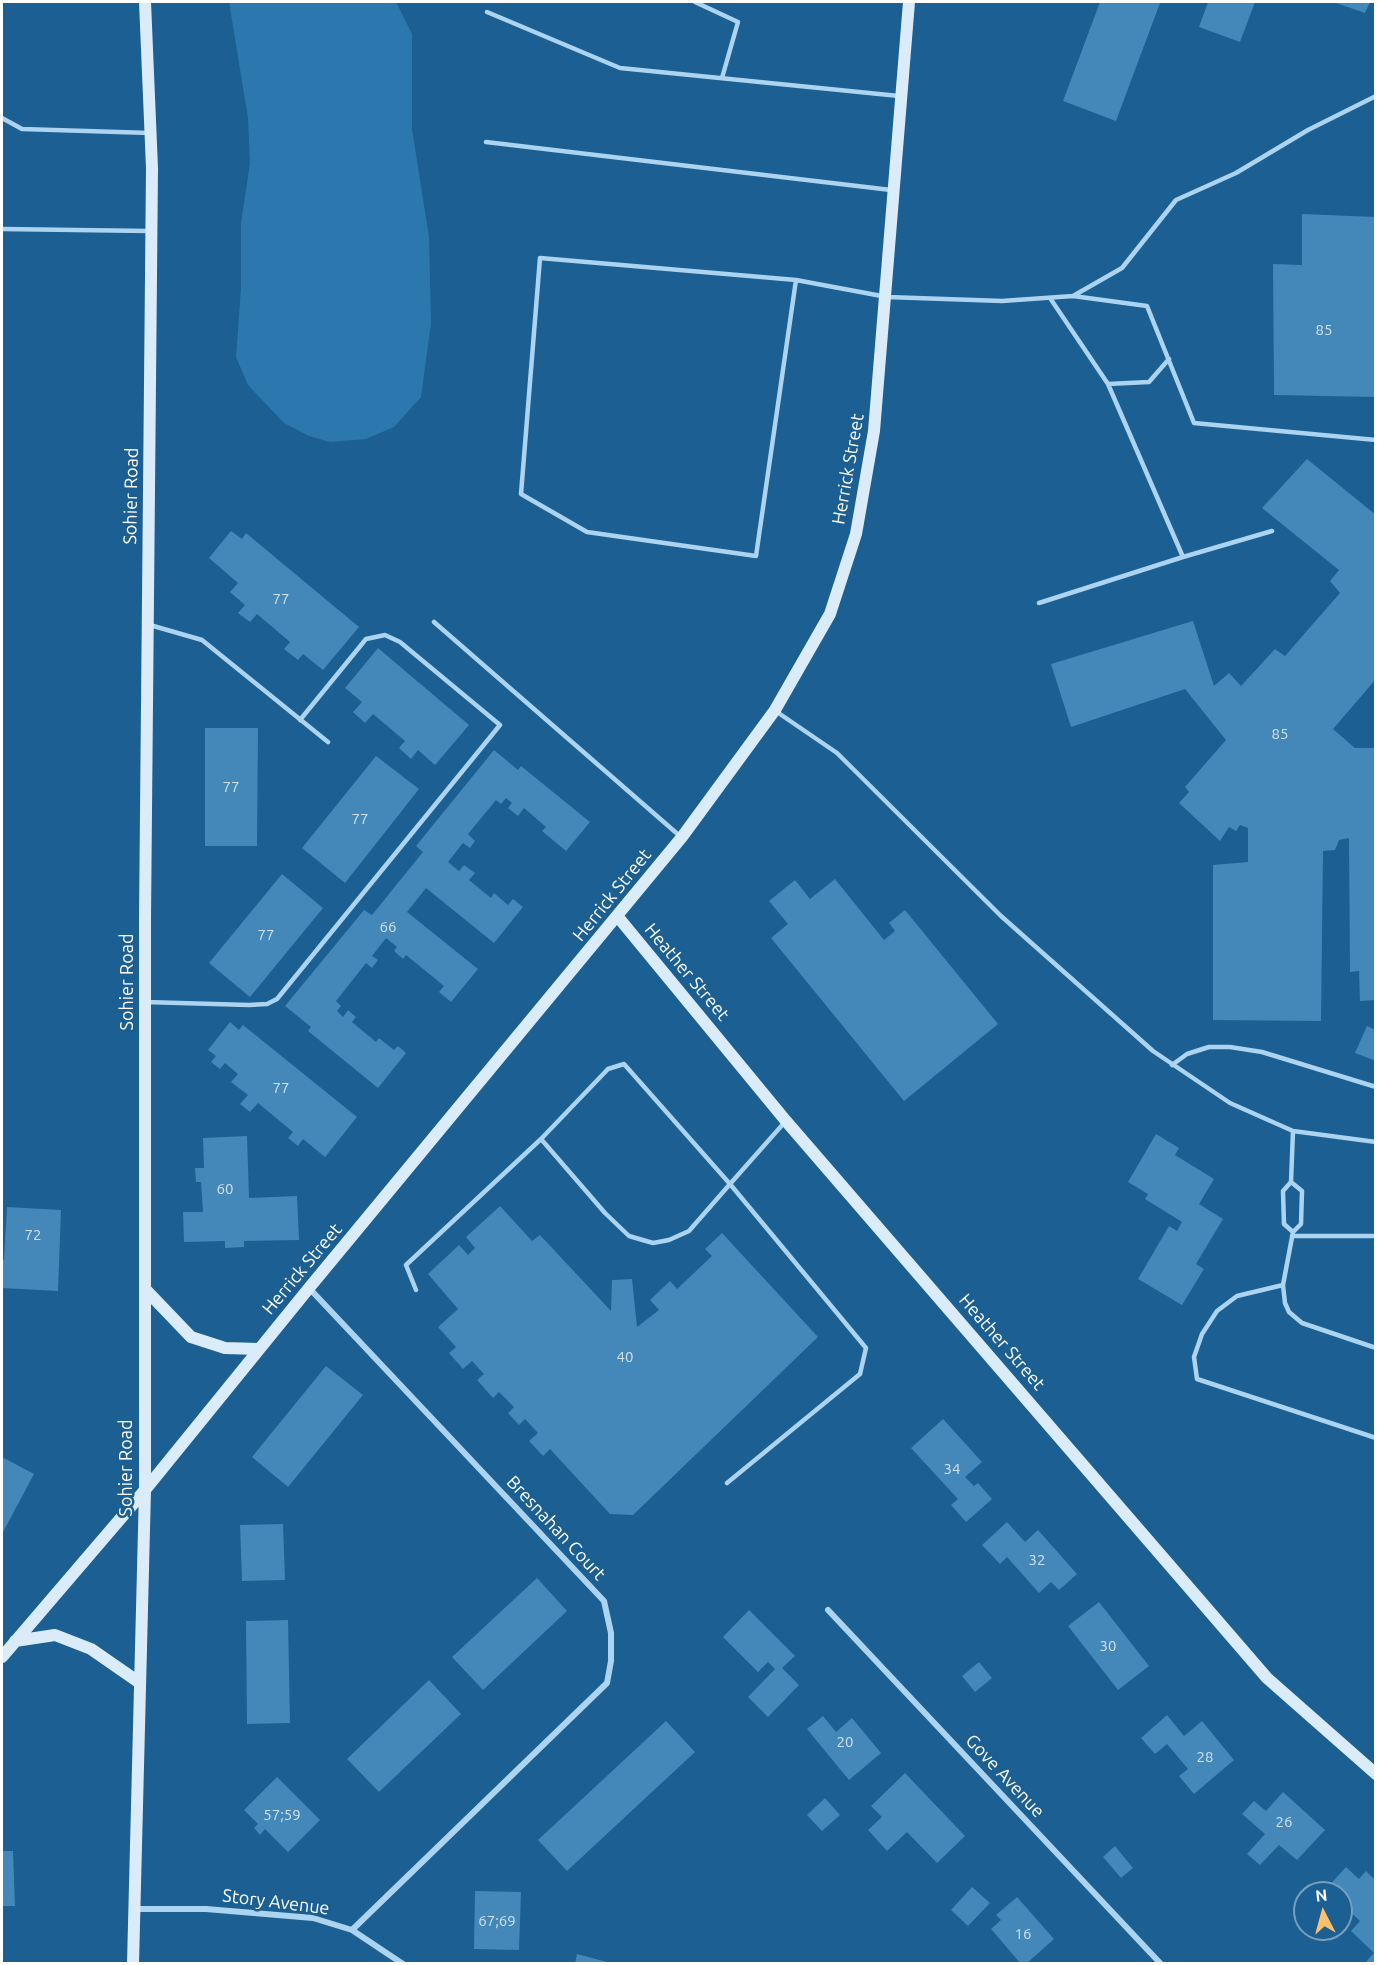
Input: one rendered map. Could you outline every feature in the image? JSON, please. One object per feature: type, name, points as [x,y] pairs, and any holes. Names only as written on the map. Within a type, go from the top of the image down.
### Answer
[{"type":"street","name":"Sohier Road","points":[[133,1964],[145,1490],[145,1002],[152,231],[145,2]]},
{"type":"street","name":"Herrick Street","points":[[2,1657],[145,1490],[682,837],[775,710],[830,614],[855,534],[874,431],[909,2]]},
{"type":"street","name":"Heather Street","points":[[618,917],[786,1121],[1267,1677],[1376,1774]]},
{"type":"street","name":"Bresnahan Court","points":[[309,1288],[604,1601],[611,1633],[611,1661],[607,1683],[352,1930]]},
{"type":"street","points":[[145,1289],[191,1337],[225,1348],[260,1349]]},
{"type":"street","name":"Gove Avenue","points":[[828,1610],[1161,1964]]},
{"type":"street","points":[[15,1641],[54,1635],[91,1649],[140,1683]]},
{"type":"street","name":"Story Avenue","points":[[134,1909],[207,1909],[313,1918],[352,1930],[403,1964]]},
{"type":"lane","points":[[695,2],[738,22],[722,78]]},
{"type":"lane","points":[[487,12],[620,68],[902,96]]},
{"type":"lane","points":[[1073,296],[1122,268],[1176,201],[1236,173],[1308,130],[1374,98]]},
{"type":"lane","points":[[2,118],[22,129],[150,133]]},
{"type":"lane","points":[[486,142],[894,190]]},
{"type":"lane","points":[[2,230],[152,231]]},
{"type":"lane","points":[[796,280],[756,556],[587,532],[521,494],[540,258],[796,280],[886,297],[1002,301],[1073,296],[1147,306],[1194,423],[1376,440]]},
{"type":"lane","points":[[1050,298],[1108,384],[1183,557]]},
{"type":"lane","points":[[1108,384],[1149,382],[1169,359]]},
{"type":"lane","points":[[1039,603],[1272,531]]},
{"type":"lane","points":[[434,622],[682,837]]},
{"type":"lane","points":[[148,624],[202,640],[328,742]]},
{"type":"lane","points":[[145,1002],[249,1005],[267,1004],[277,999],[501,725],[400,642],[385,635],[366,639],[300,720]]},
{"type":"lane","points":[[775,710],[837,753],[1000,916],[1153,1051],[1172,1065],[1230,1104],[1293,1131],[1376,1142]]},
{"type":"lane","points":[[1172,1065],[1187,1054],[1209,1047],[1230,1047],[1262,1052],[1376,1087]]},
{"type":"lane","points":[[416,1290],[406,1264],[540,1139],[608,1069],[624,1064],[730,1184],[866,1348],[860,1374],[727,1482]]},
{"type":"lane","points":[[540,1139],[605,1213],[629,1236],[653,1243],[669,1240],[689,1231],[786,1121]]},
{"type":"lane","points":[[1293,1131],[1291,1182],[1283,1191],[1284,1224],[1293,1234],[1376,1236]]},
{"type":"lane","points":[[1291,1182],[1302,1191],[1301,1224],[1293,1234],[1282,1285],[1289,1312],[1302,1323],[1376,1348]]},
{"type":"lane","points":[[1282,1285],[1237,1296],[1217,1311],[1202,1334],[1194,1357],[1197,1379],[1376,1438]]},
{"type":"shaded area","points":[[229,2],[396,2],[412,34],[412,129],[429,237],[431,323],[421,397],[394,427],[366,439],[330,442],[309,436],[284,423],[248,385],[236,357],[241,288],[241,223],[250,163],[248,118]]},
{"type":"building","points":[[1100,2],[1160,3],[1116,121],[1063,101]]},
{"type":"building","points":[[1208,2],[1255,2],[1240,42],[1199,27]]},
{"type":"building","points":[[1333,2],[1370,2],[1365,13]]},
{"type":"building","points":[[1302,214],[1376,217],[1376,397],[1274,395],[1273,264],[1302,265]]},
{"type":"building","points":[[1307,459],[1376,515],[1376,679],[1333,729],[1355,748],[1376,748],[1376,1000],[1360,1001],[1359,971],[1350,972],[1349,838],[1339,840],[1335,850],[1323,851],[1321,1021],[1213,1020],[1213,865],[1248,862],[1248,828],[1240,825],[1236,831],[1229,827],[1220,841],[1179,803],[1189,792],[1185,787],[1226,740],[1185,689],[1071,727],[1051,664],[1193,621],[1214,686],[1229,673],[1241,686],[1275,649],[1285,656],[1340,593],[1330,581],[1339,570],[1262,508]]},
{"type":"building","points":[[231,531],[242,539],[246,533],[359,627],[323,670],[303,654],[298,660],[284,649],[290,642],[257,614],[250,622],[238,613],[245,605],[230,592],[238,583],[209,558]]},
{"type":"building","points":[[378,648],[469,725],[435,765],[418,750],[411,759],[399,748],[405,741],[373,714],[365,723],[353,712],[362,702],[345,688]]},
{"type":"building","points":[[205,728],[258,728],[257,846],[205,846]]},
{"type":"building","points":[[494,750],[518,770],[521,766],[590,822],[566,851],[542,831],[546,827],[524,808],[518,816],[508,808],[512,803],[506,798],[501,804],[496,800],[468,834],[475,841],[470,848],[463,843],[448,862],[459,871],[464,865],[475,873],[469,880],[491,898],[494,893],[508,905],[513,899],[523,907],[494,943],[426,888],[407,912],[478,969],[451,1002],[439,992],[444,986],[406,955],[403,959],[394,951],[397,947],[386,938],[372,956],[378,960],[372,968],[366,963],[336,1001],[341,1006],[337,1011],[343,1017],[348,1010],[356,1017],[352,1022],[376,1042],[379,1038],[394,1050],[398,1046],[406,1053],[378,1088],[308,1031],[311,1027],[285,1006],[364,910],[372,915],[423,852],[416,846]]},
{"type":"building","points":[[376,756],[419,789],[345,883],[302,848]]},
{"type":"building","points":[[282,874],[323,908],[250,997],[209,963]]},
{"type":"building","points":[[835,879],[884,940],[895,931],[889,923],[905,910],[998,1024],[904,1101],[771,938],[788,924],[769,901],[795,880],[810,899]]},
{"type":"building","points":[[230,1022],[239,1030],[243,1025],[357,1117],[325,1157],[303,1139],[298,1146],[288,1138],[293,1132],[258,1103],[250,1112],[240,1104],[248,1095],[231,1082],[238,1074],[225,1063],[220,1069],[211,1062],[216,1056],[208,1050]]},
{"type":"building","points":[[1367,1026],[1376,1030],[1376,1061],[1355,1053]]},
{"type":"building","points":[[1156,1134],[1179,1148],[1175,1155],[1214,1179],[1199,1204],[1223,1219],[1196,1264],[1204,1269],[1182,1305],[1138,1279],[1169,1226],[1177,1231],[1182,1222],[1145,1199],[1148,1194],[1128,1182]]},
{"type":"building","points":[[247,1136],[249,1198],[297,1196],[299,1240],[244,1241],[244,1247],[225,1248],[225,1241],[184,1242],[183,1212],[203,1212],[201,1182],[196,1182],[195,1168],[204,1168],[203,1138]]},
{"type":"building","points":[[500,1206],[532,1241],[540,1235],[611,1311],[612,1280],[632,1279],[637,1327],[659,1310],[650,1300],[670,1281],[677,1289],[712,1256],[705,1249],[722,1233],[818,1337],[633,1515],[610,1514],[550,1449],[543,1456],[529,1441],[538,1433],[525,1419],[519,1425],[508,1413],[514,1407],[499,1392],[493,1398],[477,1380],[484,1374],[472,1361],[463,1369],[449,1353],[456,1347],[438,1327],[458,1309],[428,1274],[459,1245],[468,1255],[475,1248],[466,1237]]},
{"type":"building","points":[[7,1207],[61,1210],[58,1291],[2,1288]]},
{"type":"building","points":[[326,1366],[363,1395],[288,1487],[252,1457]]},
{"type":"building","points":[[943,1419],[982,1462],[965,1477],[974,1486],[978,1483],[992,1499],[966,1522],[951,1505],[958,1499],[911,1448]]},
{"type":"building","points":[[2,1457],[34,1474],[2,1534]]},
{"type":"building","points":[[1007,1522],[1025,1542],[1038,1530],[1077,1574],[1059,1590],[1051,1582],[1039,1593],[1007,1557],[1000,1564],[982,1545]]},
{"type":"building","points":[[283,1524],[285,1580],[242,1581],[240,1525]]},
{"type":"building","points":[[537,1578],[567,1611],[483,1690],[452,1657]]},
{"type":"building","points":[[1099,1602],[1149,1666],[1118,1690],[1068,1626]]},
{"type":"building","points":[[749,1610],[795,1656],[782,1668],[799,1685],[768,1717],[748,1697],[775,1669],[768,1662],[758,1672],[723,1637]]},
{"type":"building","points":[[288,1620],[290,1723],[247,1724],[246,1621]]},
{"type":"building","points":[[979,1662],[992,1678],[975,1692],[962,1676]]},
{"type":"building","points":[[429,1680],[461,1714],[379,1792],[347,1759]]},
{"type":"building","points":[[1167,1715],[1184,1736],[1202,1721],[1234,1760],[1194,1794],[1179,1776],[1188,1769],[1167,1744],[1155,1754],[1141,1738]]},
{"type":"building","points":[[823,1716],[836,1732],[852,1718],[881,1753],[849,1780],[807,1729]]},
{"type":"building","points":[[666,1721],[695,1752],[567,1871],[538,1840]]},
{"type":"building","points":[[905,1773],[965,1836],[937,1863],[907,1832],[887,1851],[868,1830],[882,1817],[871,1806]]},
{"type":"building","points":[[277,1777],[320,1820],[288,1852],[265,1829],[260,1835],[254,1828],[258,1824],[244,1810]]},
{"type":"building","points":[[1283,1792],[1325,1830],[1297,1860],[1279,1845],[1260,1865],[1247,1854],[1265,1834],[1242,1814],[1254,1801],[1266,1811]]},
{"type":"building","points":[[825,1798],[840,1815],[822,1831],[807,1815]]},
{"type":"building","points":[[1115,1846],[1133,1868],[1121,1878],[1103,1857]]},
{"type":"building","points":[[2,1851],[13,1851],[15,1906],[2,1906]]},
{"type":"building","points":[[1346,1867],[1359,1879],[1366,1871],[1373,1878],[1376,1875],[1376,1964],[1364,1964],[1374,1953],[1353,1933],[1353,1929],[1360,1921],[1353,1914],[1353,1881],[1333,1881]]},
{"type":"building","points":[[972,1887],[990,1903],[968,1926],[951,1910]]},
{"type":"building","points":[[475,1891],[521,1892],[519,1950],[474,1949]]},
{"type":"building","points":[[1017,1897],[1054,1939],[1026,1964],[1021,1964],[991,1929],[1001,1920],[996,1915]]},
{"type":"building","points":[[577,1954],[611,1963],[611,1964],[575,1964]]}]
